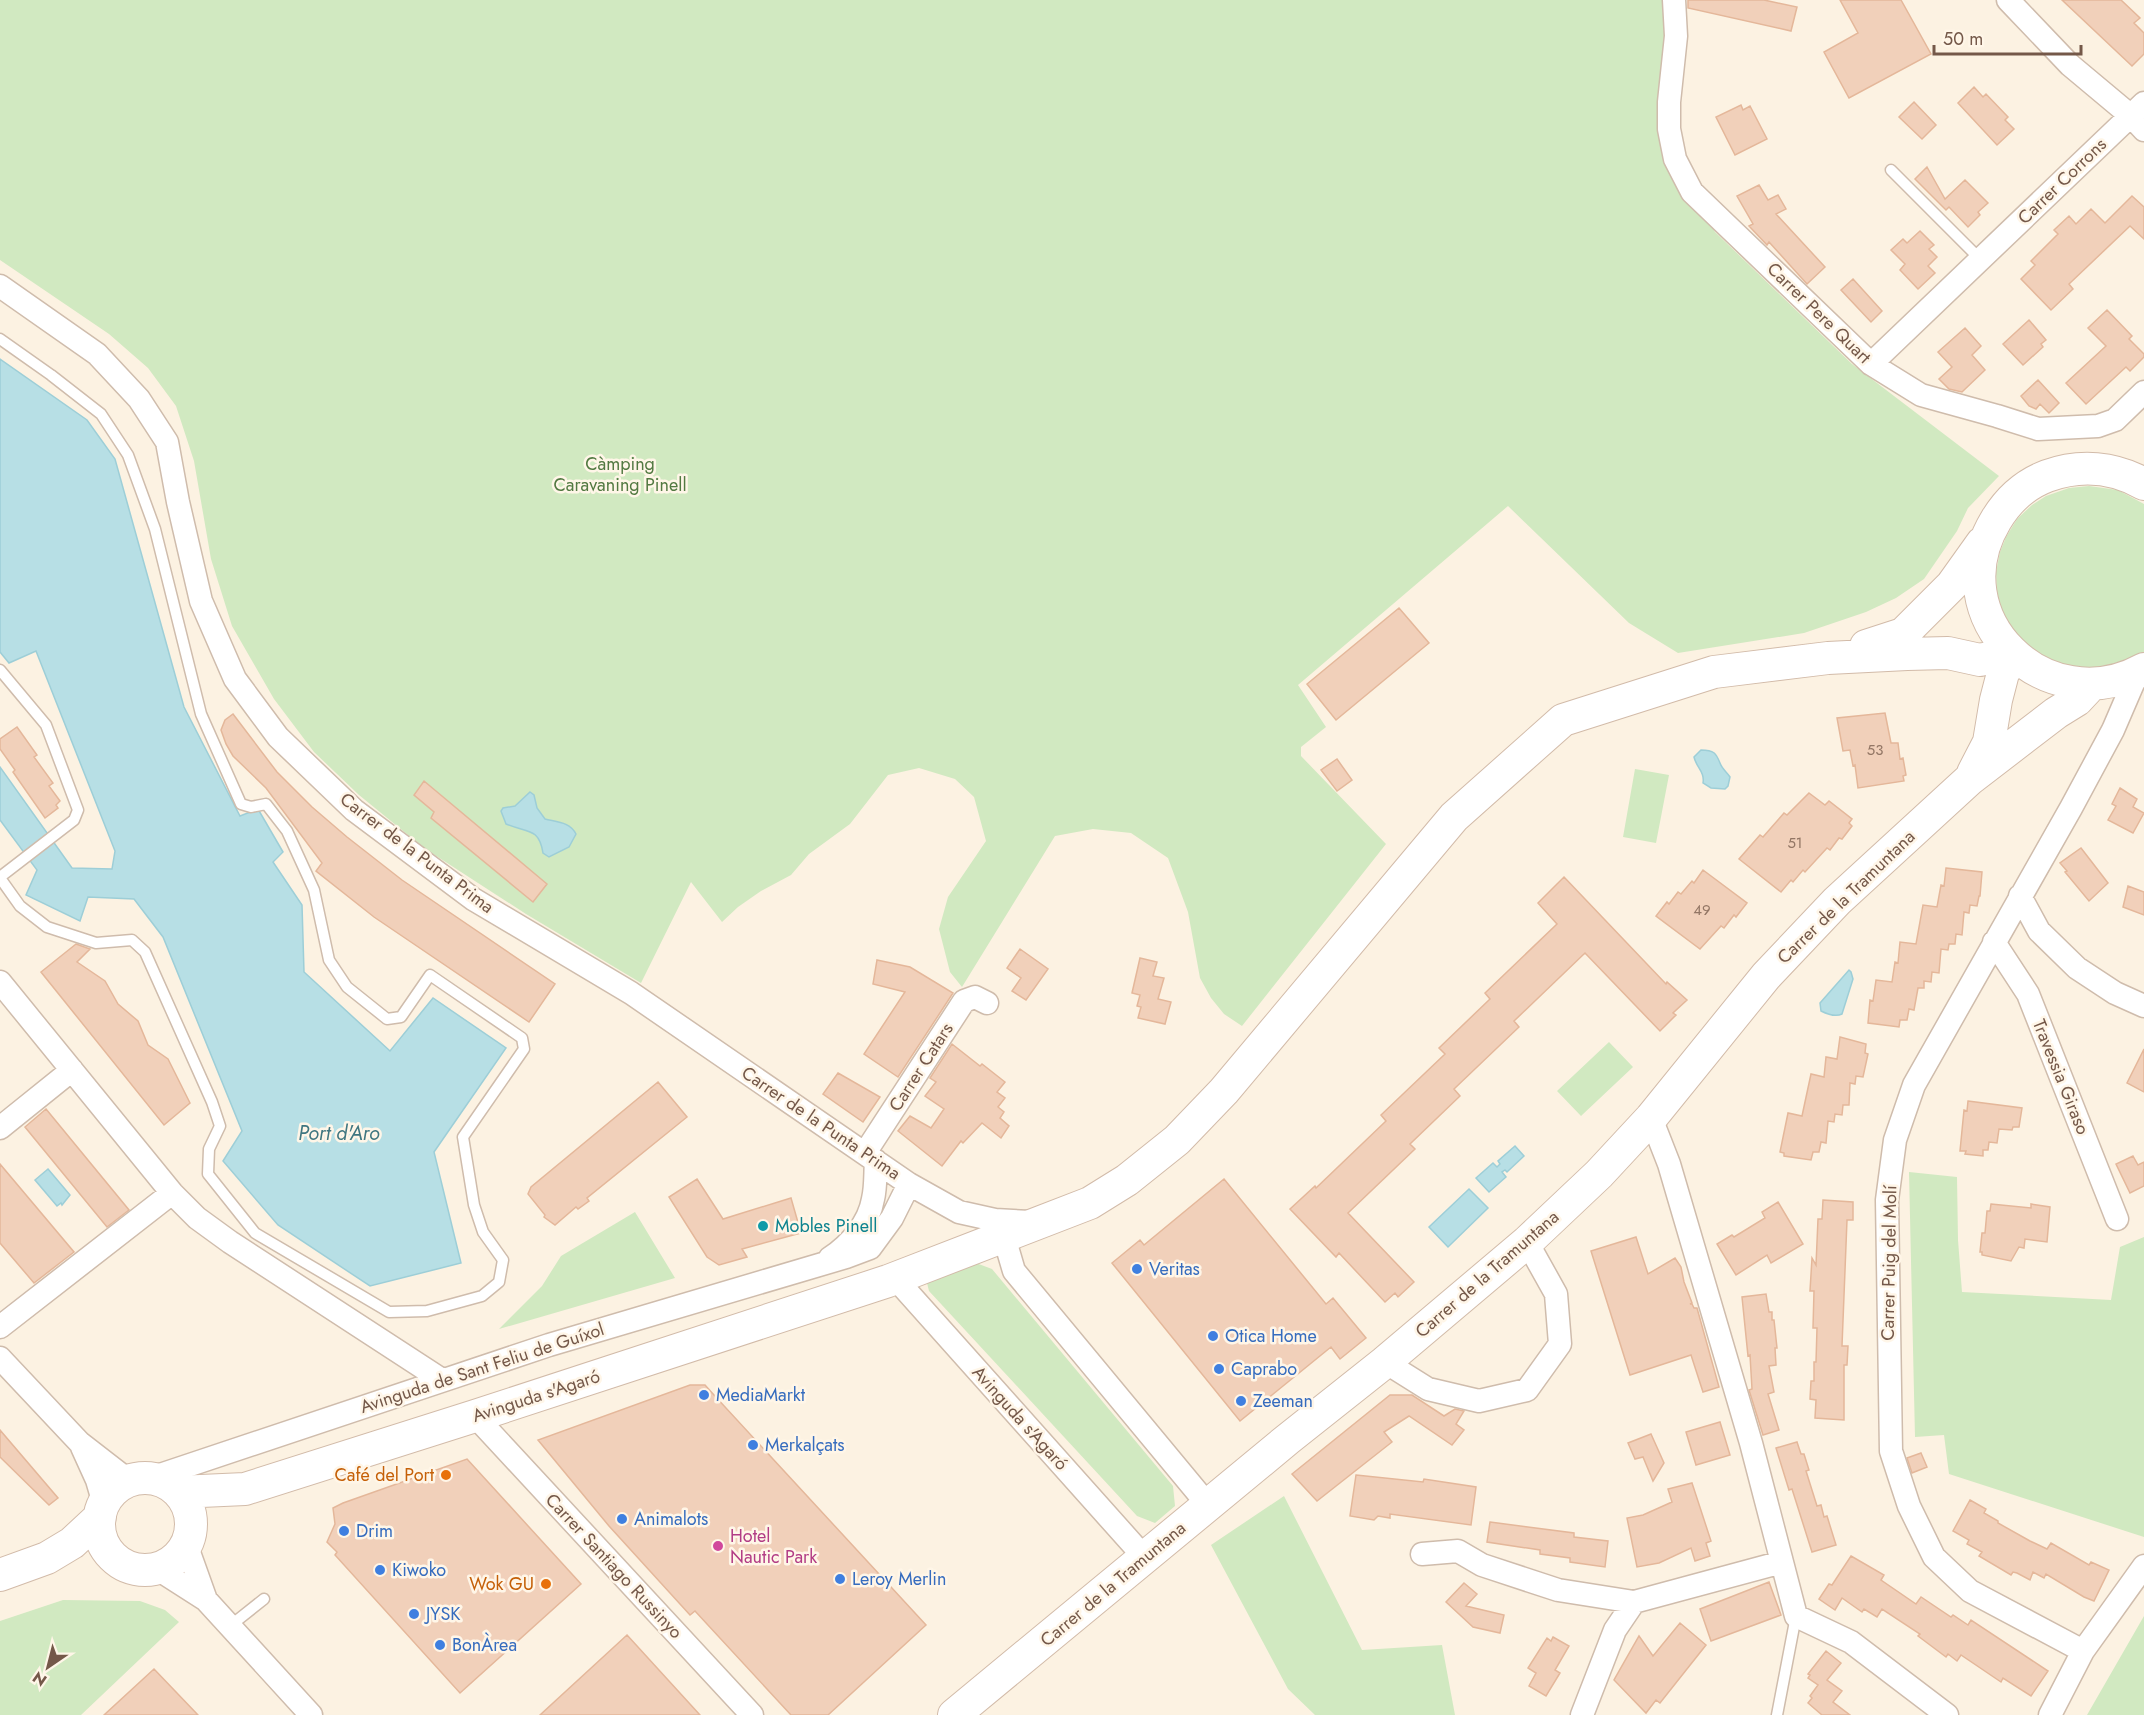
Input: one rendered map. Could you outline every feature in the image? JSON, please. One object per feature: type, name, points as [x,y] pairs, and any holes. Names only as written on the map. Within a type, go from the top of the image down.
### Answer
[{"type":"main road","points":[[1828,658],[1903,634],[1952,585],[1988,535],[1999,515],[2014,497],[2032,483],[2053,474],[2076,469],[2099,469],[2122,474],[2144,484]]},
{"type":"main road","points":[[1988,535],[1981,560],[1980,587],[1989,619],[2010,651],[2026,665],[2046,676],[2068,683],[2094,684],[2119,680],[2141,671]]},
{"type":"main road","points":[[1828,658],[1948,653],[1980,660],[2010,651]]},
{"type":"main road","name":"Carrer de la Tramuntana","points":[[1970,779],[1989,742],[1996,700],[2010,651]]},
{"type":"main road","points":[[1948,653],[1973,671],[1996,700]]},
{"type":"main road","name":"Avinguda s'Agaró","points":[[244,1489],[476,1416],[895,1278],[1090,1203],[1127,1180],[1177,1140],[1224,1091],[1454,817],[1563,720],[1714,672],[1828,658]]},
{"type":"main road","name":"Carrer de la Tramuntana","points":[[954,1715],[1385,1362],[1527,1242],[1599,1174],[1651,1118],[1766,976],[1829,909],[1970,779],[2056,713],[2077,700],[2094,684]]},
{"type":"main road","points":[[0,1575],[47,1558],[72,1543],[102,1510],[114,1490],[140,1480],[166,1483],[179,1492],[189,1509],[189,1537]]},
{"type":"main road","points":[[179,1492],[244,1489]]},
{"type":"main road","points":[[47,1558],[116,1559],[135,1568],[156,1568],[174,1559],[189,1537],[214,1509],[244,1489]]},
{"type":"main road","points":[[102,1510],[103,1540],[116,1559]]},
{"type":"street","name":"Carrer Pere Quart","points":[[1674,0],[1676,36],[1669,102],[1669,129],[1675,159],[1692,192],[1871,364],[1921,395],[2038,429],[2098,426],[2115,420],[2144,392]]},
{"type":"street","points":[[2008,0],[2070,64],[2140,116]]},
{"type":"street","name":"Carrer Corrons","points":[[1871,364],[1980,259],[2140,116]]},
{"type":"street","name":"Carrer de la Punta Prima","points":[[0,286],[97,354],[139,399],[166,442],[201,601],[235,679],[278,736],[354,810],[473,899],[631,993],[909,1184],[959,1212],[995,1220],[1040,1223]]},
{"type":"street","points":[[2113,730],[2141,671]]},
{"type":"street","points":[[2094,684],[2112,708],[2113,730]]},
{"type":"street","name":"Carrer Puig del Molí","points":[[2083,1651],[1970,1591],[1934,1557],[1909,1506],[1891,1451],[1887,1200],[1895,1140],[1914,1085],[2113,730]]},
{"type":"street","points":[[2020,896],[2039,931],[2077,968],[2115,993],[2144,1006]]},
{"type":"street","name":"Travessia Giraso","points":[[1994,942],[2028,994],[2117,1219]]},
{"type":"street","points":[[0,982],[172,1193],[197,1218],[230,1242],[442,1380]]},
{"type":"street","name":"Carrer Catars","points":[[870,1157],[964,1001],[975,998],[987,1004]]},
{"type":"street","points":[[0,1128],[72,1070]]},
{"type":"street","points":[[1651,1118],[1669,1164],[1751,1443],[1796,1616],[1851,1642],[1947,1715]]},
{"type":"street","name":"Avinguda de Sant Feliu de Guíxol","points":[[816,1267],[844,1249],[864,1224],[873,1199],[870,1157]]},
{"type":"street","name":"Avinguda de Sant Feliu de Guíxol","points":[[140,1480],[549,1345],[816,1267],[870,1248],[892,1218],[909,1184]]},
{"type":"street","points":[[0,1327],[172,1193]]},
{"type":"street","points":[[1004,1237],[1014,1272],[1208,1505]]},
{"type":"street","points":[[1385,1362],[1428,1389],[1479,1401],[1527,1390],[1560,1344],[1556,1294],[1527,1242]]},
{"type":"street","points":[[816,1267],[826,1301]]},
{"type":"street","name":"Avinguda s'Agaró","points":[[895,1278],[1145,1557]]},
{"type":"street","points":[[0,1358],[80,1443],[140,1480]]},
{"type":"street","name":"Carrer Santiago Russinyo","points":[[476,1416],[752,1715]]},
{"type":"street","points":[[80,1443],[97,1480],[102,1510]]},
{"type":"street","points":[[189,1537],[206,1600]]},
{"type":"street","points":[[1422,1554],[1458,1551],[1482,1565],[1558,1590],[1634,1602],[1782,1562]]},
{"type":"street","points":[[2050,1715],[2083,1651],[2144,1566]]},
{"type":"street","points":[[156,1568],[206,1600],[311,1715]]},
{"type":"street","points":[[1582,1715],[1615,1630],[1634,1602]]},
{"type":"lane","points":[[1891,170],[1980,259]]},
{"type":"lane","points":[[0,339],[101,414],[128,455],[155,529],[201,714],[241,804],[251,807],[266,804],[287,831],[314,890],[329,960],[348,987],[387,1019],[401,1017],[430,975],[522,1038],[524,1049],[463,1137],[474,1204],[483,1232],[503,1260],[499,1282],[482,1296],[427,1311],[389,1312],[255,1233],[208,1174],[209,1149],[220,1126],[213,1102],[145,952],[132,940],[96,942],[46,927],[20,906],[0,878],[74,820],[78,810],[46,725],[0,670]]},
{"type":"lane","points":[[230,1626],[264,1599]]},
{"type":"lane","points":[[1777,1715],[1789,1663],[1796,1616]]},
{"type":"green space","name":"Càmping Caravaning Pinell","points":[[0,0],[1672,0],[1669,148],[1715,232],[1852,364],[1999,476],[1968,508],[1957,531],[1924,579],[1896,598],[1866,612],[1804,633],[1678,653],[1629,623],[1508,506],[1298,685],[1326,727],[1301,747],[1301,756],[1386,844],[1242,1026],[1224,1014],[1211,998],[1200,978],[1188,912],[1168,858],[1131,833],[1093,829],[1055,836],[962,987],[950,972],[939,929],[948,897],[986,841],[974,797],[955,779],[919,768],[888,775],[850,824],[809,854],[791,875],[761,891],[722,922],[691,882],[641,983],[526,914],[424,848],[359,795],[314,752],[274,699],[232,626],[211,559],[194,461],[176,406],[148,368],[109,334],[0,260]]},
{"type":"green space","points":[[2089,486],[2118,490],[2144,504],[2144,655],[2089,672],[2038,657],[2007,624],[1997,597],[1996,572],[2006,537],[2017,519],[2032,505],[2046,496],[2069,488]]},
{"type":"green space","points":[[1635,769],[1669,775],[1656,843],[1623,837]]},
{"type":"green space","points":[[1609,1042],[1633,1067],[1581,1116],[1557,1091]]},
{"type":"green space","points":[[1909,1172],[1957,1177],[1962,1292],[2111,1300],[2120,1247],[2144,1237],[2144,1537],[1949,1474],[1944,1435],[1915,1437]]},
{"type":"green space","points":[[635,1212],[675,1278],[499,1329],[542,1286],[561,1256]]},
{"type":"green space","points":[[976,1263],[992,1269],[1173,1486],[1175,1506],[1155,1523],[1137,1516],[929,1291],[926,1279]]},
{"type":"green space","points":[[1284,1496],[1362,1650],[1442,1645],[1455,1715],[1315,1715],[1288,1689],[1211,1545]]},
{"type":"green space","points":[[63,1600],[140,1601],[165,1610],[179,1622],[81,1715],[0,1715],[0,1621]]},
{"type":"green space","points":[[2144,1616],[2144,1715],[2087,1715]]},
{"type":"water","name":"Port d'Aro","points":[[0,359],[87,420],[115,459],[184,707],[240,816],[258,809],[283,852],[273,862],[302,905],[304,972],[390,1051],[433,998],[506,1048],[434,1152],[461,1263],[370,1286],[278,1225],[223,1161],[242,1131],[163,937],[134,899],[88,897],[80,921],[26,895],[37,870],[0,820],[0,767],[72,868],[112,869],[115,851],[36,651],[9,663],[0,652]]},
{"type":"water","points":[[1701,750],[1714,753],[1730,777],[1725,789],[1711,788],[1703,783],[1703,776],[1694,757]]},
{"type":"water","points":[[530,792],[534,795],[537,808],[545,819],[567,825],[576,834],[569,847],[549,857],[543,853],[535,835],[506,824],[501,811],[503,808],[515,806]]},
{"type":"water","points":[[1849,970],[1853,979],[1842,1014],[1834,1015],[1821,1011],[1820,1003]]},
{"type":"water","points":[[1515,1146],[1524,1156],[1507,1172],[1505,1170],[1502,1172],[1506,1177],[1489,1192],[1476,1178],[1493,1163],[1497,1167],[1500,1164],[1498,1161]]},
{"type":"water","points":[[48,1169],[70,1195],[62,1205],[61,1203],[57,1206],[35,1180]]},
{"type":"water","points":[[1469,1189],[1488,1208],[1448,1247],[1429,1227]]},
{"type":"building","points":[[1688,0],[1764,0],[1797,7],[1791,31],[1688,8]]},
{"type":"building","points":[[1840,0],[1901,0],[1931,54],[1849,98],[1824,52],[1858,33]]},
{"type":"building","points":[[2062,0],[2121,0],[2140,18],[2134,23],[2144,33],[2144,54],[2132,66]]},
{"type":"building","points":[[1974,87],[1983,97],[1986,94],[2008,117],[2005,120],[2014,129],[1997,145],[1958,103]]},
{"type":"building","points":[[1914,102],[1936,125],[1922,139],[1899,117]]},
{"type":"building","points":[[1741,105],[1743,110],[1750,106],[1767,139],[1735,155],[1716,117]]},
{"type":"building","points":[[1927,167],[1945,199],[1965,180],[1988,203],[1978,212],[1980,215],[1968,227],[1949,207],[1946,210],[1915,179]]},
{"type":"building","points":[[1759,185],[1768,200],[1778,195],[1786,209],[1776,214],[1825,267],[1807,284],[1769,242],[1767,245],[1749,226],[1753,224],[1737,196]]},
{"type":"building","points":[[2132,196],[2144,207],[2144,239],[2130,226],[2069,284],[2073,289],[2051,310],[2021,279],[2035,265],[2031,261],[2058,234],[2054,230],[2069,216],[2076,224],[2091,209],[2105,223]]},
{"type":"building","points":[[1920,231],[1934,245],[1929,249],[1937,257],[1928,266],[1935,273],[1918,289],[1900,270],[1905,264],[1891,250],[1903,239],[1907,243]]},
{"type":"building","points":[[1853,279],[1882,311],[1871,322],[1841,290]]},
{"type":"building","points":[[2107,310],[2132,336],[2129,339],[2144,354],[2144,357],[2130,371],[2126,367],[2086,404],[2066,383],[2106,346],[2088,328]]},
{"type":"building","points":[[2029,320],[2046,340],[2041,344],[2043,347],[2023,365],[2003,344]]},
{"type":"building","points":[[1965,328],[1981,346],[1972,355],[1985,370],[1962,392],[1949,389],[1939,379],[1952,367],[1938,352]]},
{"type":"building","points":[[2038,380],[2059,403],[2049,413],[2040,404],[2036,409],[2029,406],[2021,396]]},
{"type":"building","points":[[1399,608],[1429,643],[1336,720],[1307,684]]},
{"type":"building","points":[[1885,713],[1891,743],[1898,743],[1900,759],[1903,758],[1906,775],[1903,776],[1904,781],[1858,788],[1855,765],[1853,766],[1850,750],[1843,751],[1837,718]]},
{"type":"building","points":[[233,714],[277,772],[312,807],[347,837],[402,880],[555,984],[529,1022],[374,917],[316,871],[322,863],[266,788],[233,756],[226,744],[221,730],[225,720]]},
{"type":"building","points":[[17,727],[37,755],[34,757],[53,783],[49,786],[60,801],[56,805],[58,808],[45,818],[0,749],[0,739]]},
{"type":"building","points":[[1337,759],[1352,780],[1337,791],[1321,770]]},
{"type":"building","points":[[424,781],[547,884],[533,902],[431,818],[434,812],[414,795]]},
{"type":"building","points":[[2120,788],[2137,799],[2133,807],[2144,813],[2133,833],[2108,820],[2116,806],[2112,804]]},
{"type":"building","points":[[1809,793],[1825,805],[1829,801],[1852,819],[1849,823],[1852,826],[1842,839],[1839,838],[1830,850],[1827,848],[1805,872],[1803,870],[1793,882],[1791,880],[1781,892],[1739,859],[1760,835],[1763,837],[1784,813],[1787,815]]},
{"type":"building","points":[[2081,848],[2108,883],[2089,901],[2060,863]]},
{"type":"building","points":[[1946,868],[1982,872],[1977,906],[1970,905],[1969,913],[1964,912],[1962,935],[1956,934],[1955,944],[1949,944],[1948,950],[1941,949],[1939,973],[1932,972],[1931,982],[1924,981],[1924,988],[1918,988],[1914,1010],[1909,1009],[1907,1020],[1900,1020],[1899,1027],[1868,1023],[1870,1000],[1873,1001],[1876,980],[1892,982],[1895,962],[1898,963],[1900,942],[1916,944],[1923,905],[1937,907],[1941,885],[1944,886]]},
{"type":"building","points":[[1703,870],[1747,903],[1736,917],[1734,915],[1724,928],[1721,926],[1700,949],[1656,916],[1678,892],[1681,894],[1692,881],[1694,883]]},
{"type":"building","points":[[1564,877],[1666,984],[1667,982],[1687,1000],[1673,1013],[1676,1015],[1660,1031],[1585,953],[1514,1021],[1519,1027],[1454,1089],[1460,1096],[1410,1144],[1415,1149],[1348,1213],[1414,1282],[1398,1297],[1395,1293],[1385,1302],[1339,1253],[1336,1257],[1290,1209],[1315,1186],[1316,1188],[1386,1121],[1381,1115],[1445,1054],[1439,1048],[1490,999],[1485,993],[1557,924],[1538,903]]},
{"type":"building","points":[[2128,886],[2144,892],[2144,915],[2123,907]]},
{"type":"building","points":[[76,944],[90,949],[77,962],[105,981],[118,1004],[138,1021],[148,1045],[168,1059],[190,1103],[164,1125],[41,972]]},
{"type":"building","points":[[1020,949],[1048,969],[1026,1000],[1012,991],[1021,978],[1007,968]]},
{"type":"building","points":[[1140,958],[1157,962],[1153,976],[1164,978],[1158,999],[1171,1002],[1165,1024],[1138,1018],[1141,1007],[1137,1006],[1140,995],[1132,993]]},
{"type":"building","points":[[877,960],[910,967],[953,993],[898,1077],[864,1054],[905,992],[873,984]]},
{"type":"building","points":[[1840,1037],[1866,1044],[1865,1053],[1868,1054],[1863,1077],[1856,1076],[1855,1084],[1850,1083],[1849,1105],[1843,1105],[1842,1115],[1835,1114],[1834,1122],[1828,1121],[1826,1143],[1821,1142],[1819,1152],[1813,1152],[1811,1160],[1784,1156],[1784,1153],[1780,1152],[1788,1113],[1802,1116],[1811,1074],[1824,1077],[1826,1057],[1837,1059]]},
{"type":"building","points":[[952,1044],[1005,1082],[997,1092],[1005,1098],[998,1107],[1004,1112],[1000,1118],[1009,1126],[1001,1138],[982,1123],[963,1143],[961,1141],[942,1166],[898,1131],[910,1116],[931,1128],[944,1109],[925,1096],[936,1082],[930,1078]]},
{"type":"building","points":[[2144,1049],[2144,1092],[2127,1083]]},
{"type":"building","points":[[838,1073],[880,1097],[863,1122],[823,1094]]},
{"type":"building","points":[[658,1082],[687,1117],[587,1198],[589,1201],[578,1209],[576,1207],[555,1225],[544,1217],[545,1215],[528,1194],[531,1187]]},
{"type":"building","points":[[1968,1101],[2022,1108],[2019,1127],[2013,1127],[2012,1130],[1999,1129],[1997,1143],[1989,1142],[1988,1150],[1983,1150],[1983,1156],[1965,1154],[1966,1151],[1960,1151],[1964,1110],[1967,1111]]},
{"type":"building","points":[[46,1109],[129,1210],[107,1227],[25,1127]]},
{"type":"building","points":[[2133,1156],[2138,1165],[2144,1162],[2144,1186],[2130,1193],[2116,1164]]},
{"type":"building","points":[[0,1164],[74,1252],[34,1283],[0,1243]]},
{"type":"building","points":[[697,1179],[723,1219],[791,1198],[801,1233],[742,1249],[747,1257],[719,1265],[707,1257],[669,1197]]},
{"type":"building","points":[[1224,1179],[1326,1304],[1333,1298],[1366,1338],[1340,1359],[1331,1347],[1240,1421],[1112,1263],[1140,1240],[1144,1245]]},
{"type":"building","points":[[1823,1200],[1853,1202],[1853,1220],[1847,1220],[1842,1346],[1848,1346],[1847,1365],[1844,1365],[1844,1420],[1815,1418],[1816,1400],[1810,1399],[1811,1381],[1814,1381],[1814,1362],[1816,1362],[1817,1328],[1813,1328],[1814,1291],[1810,1291],[1812,1258],[1816,1265],[1818,1219],[1822,1219]]},
{"type":"building","points":[[1778,1202],[1803,1244],[1771,1263],[1767,1255],[1736,1275],[1717,1244],[1732,1235],[1734,1237],[1765,1218],[1762,1212]]},
{"type":"building","points":[[1991,1204],[2031,1208],[2031,1204],[2050,1207],[2047,1242],[2025,1239],[2024,1248],[2019,1247],[2011,1261],[1982,1255],[1980,1252],[1982,1233],[1985,1233],[1987,1211],[1990,1211]]},
{"type":"building","points":[[1636,1237],[1648,1274],[1675,1258],[1681,1267],[1692,1303],[1690,1304],[1697,1308],[1719,1387],[1703,1392],[1691,1355],[1630,1375],[1591,1251]]},
{"type":"building","points":[[1766,1294],[1769,1312],[1772,1312],[1772,1320],[1774,1320],[1777,1348],[1775,1348],[1776,1365],[1769,1366],[1774,1392],[1768,1394],[1779,1430],[1763,1435],[1749,1390],[1752,1389],[1750,1355],[1748,1356],[1742,1297]]},
{"type":"building","points":[[690,1385],[705,1385],[926,1625],[828,1715],[791,1715],[695,1611],[690,1615],[609,1526],[538,1440]]},
{"type":"building","points":[[1390,1395],[1412,1395],[1444,1416],[1455,1409],[1464,1411],[1456,1424],[1464,1430],[1452,1445],[1409,1416],[1384,1432],[1392,1442],[1317,1501],[1292,1474]]},
{"type":"building","points":[[1720,1422],[1730,1455],[1696,1465],[1686,1432]]},
{"type":"building","points":[[0,1430],[58,1498],[49,1505],[0,1457]]},
{"type":"building","points":[[1651,1434],[1664,1463],[1653,1481],[1643,1457],[1635,1459],[1628,1443]]},
{"type":"building","points":[[1797,1442],[1809,1470],[1806,1471],[1817,1506],[1821,1505],[1824,1517],[1827,1516],[1836,1545],[1812,1552],[1776,1448]]},
{"type":"building","points":[[1921,1453],[1927,1467],[1912,1473],[1907,1458]]},
{"type":"building","points":[[467,1459],[581,1584],[460,1693],[335,1555],[337,1552],[327,1542],[335,1524],[333,1508]]},
{"type":"building","points":[[1356,1475],[1423,1482],[1424,1479],[1476,1487],[1471,1525],[1390,1514],[1390,1518],[1378,1516],[1374,1520],[1350,1516]]},
{"type":"building","points":[[1692,1483],[1711,1541],[1706,1543],[1710,1556],[1695,1561],[1691,1548],[1659,1563],[1637,1567],[1627,1518],[1643,1515],[1672,1502],[1668,1489]]},
{"type":"building","points":[[1970,1500],[1986,1509],[1984,1513],[1998,1523],[2030,1541],[2047,1549],[2051,1543],[2089,1565],[2091,1562],[2109,1570],[2094,1601],[2046,1574],[2044,1578],[2033,1572],[2030,1580],[2017,1573],[2013,1572],[2011,1575],[1979,1556],[1982,1552],[1967,1544],[1969,1540],[1953,1531]]},
{"type":"building","points":[[1490,1522],[1574,1533],[1574,1537],[1608,1541],[1605,1567],[1570,1562],[1570,1558],[1540,1554],[1540,1550],[1487,1542]]},
{"type":"building","points":[[1851,1556],[1884,1575],[1881,1580],[1916,1604],[1921,1597],[1951,1617],[1953,1615],[1968,1625],[1971,1620],[2048,1671],[2031,1696],[2003,1678],[2001,1682],[1961,1655],[1957,1661],[1948,1654],[1946,1657],[1918,1636],[1920,1634],[1882,1609],[1877,1617],[1864,1609],[1862,1612],[1842,1598],[1835,1610],[1819,1599],[1829,1584],[1832,1585]]},
{"type":"building","points":[[1769,1582],[1781,1615],[1711,1641],[1700,1609]]},
{"type":"building","points":[[1464,1583],[1477,1594],[1466,1606],[1504,1615],[1500,1633],[1473,1627],[1446,1602]]},
{"type":"building","points":[[1680,1623],[1706,1645],[1660,1703],[1656,1700],[1646,1713],[1614,1680],[1639,1636],[1653,1656]]},
{"type":"building","points":[[627,1635],[700,1715],[540,1715]]},
{"type":"building","points":[[1553,1637],[1569,1646],[1555,1670],[1560,1673],[1546,1696],[1529,1686],[1536,1673],[1528,1668],[1547,1638],[1551,1641]]},
{"type":"building","points":[[1826,1651],[1841,1663],[1827,1680],[1842,1691],[1833,1702],[1850,1715],[1822,1715],[1808,1703],[1818,1685],[1808,1678],[1810,1675],[1808,1674]]},
{"type":"building","points":[[154,1669],[198,1715],[104,1715]]},
{"type":"place","name":"Mobles Pinell","points":[[763,1226]]},
{"type":"place","name":"Veritas","points":[[1137,1269]]},
{"type":"place","name":"Otica Home","points":[[1213,1336]]},
{"type":"place","name":"Caprabo","points":[[1219,1369]]},
{"type":"place","name":"MediaMarkt","points":[[704,1395]]},
{"type":"place","name":"Zeeman","points":[[1241,1401]]},
{"type":"place","name":"Merkalçats","points":[[753,1445]]},
{"type":"place","name":"Café del Port","points":[[446,1475]]},
{"type":"place","name":"Animalots","points":[[622,1519]]},
{"type":"place","name":"Drim","points":[[344,1531]]},
{"type":"place","name":"Hotel Nautic Park","points":[[718,1546]]},
{"type":"place","name":"Kiwoko","points":[[380,1570]]},
{"type":"place","name":"Leroy Merlin","points":[[840,1579]]},
{"type":"place","name":"Wok GU","points":[[546,1584]]},
{"type":"place","name":"JYSK","points":[[414,1614]]},
{"type":"place","name":"BonÀrea","points":[[440,1645]]}]
